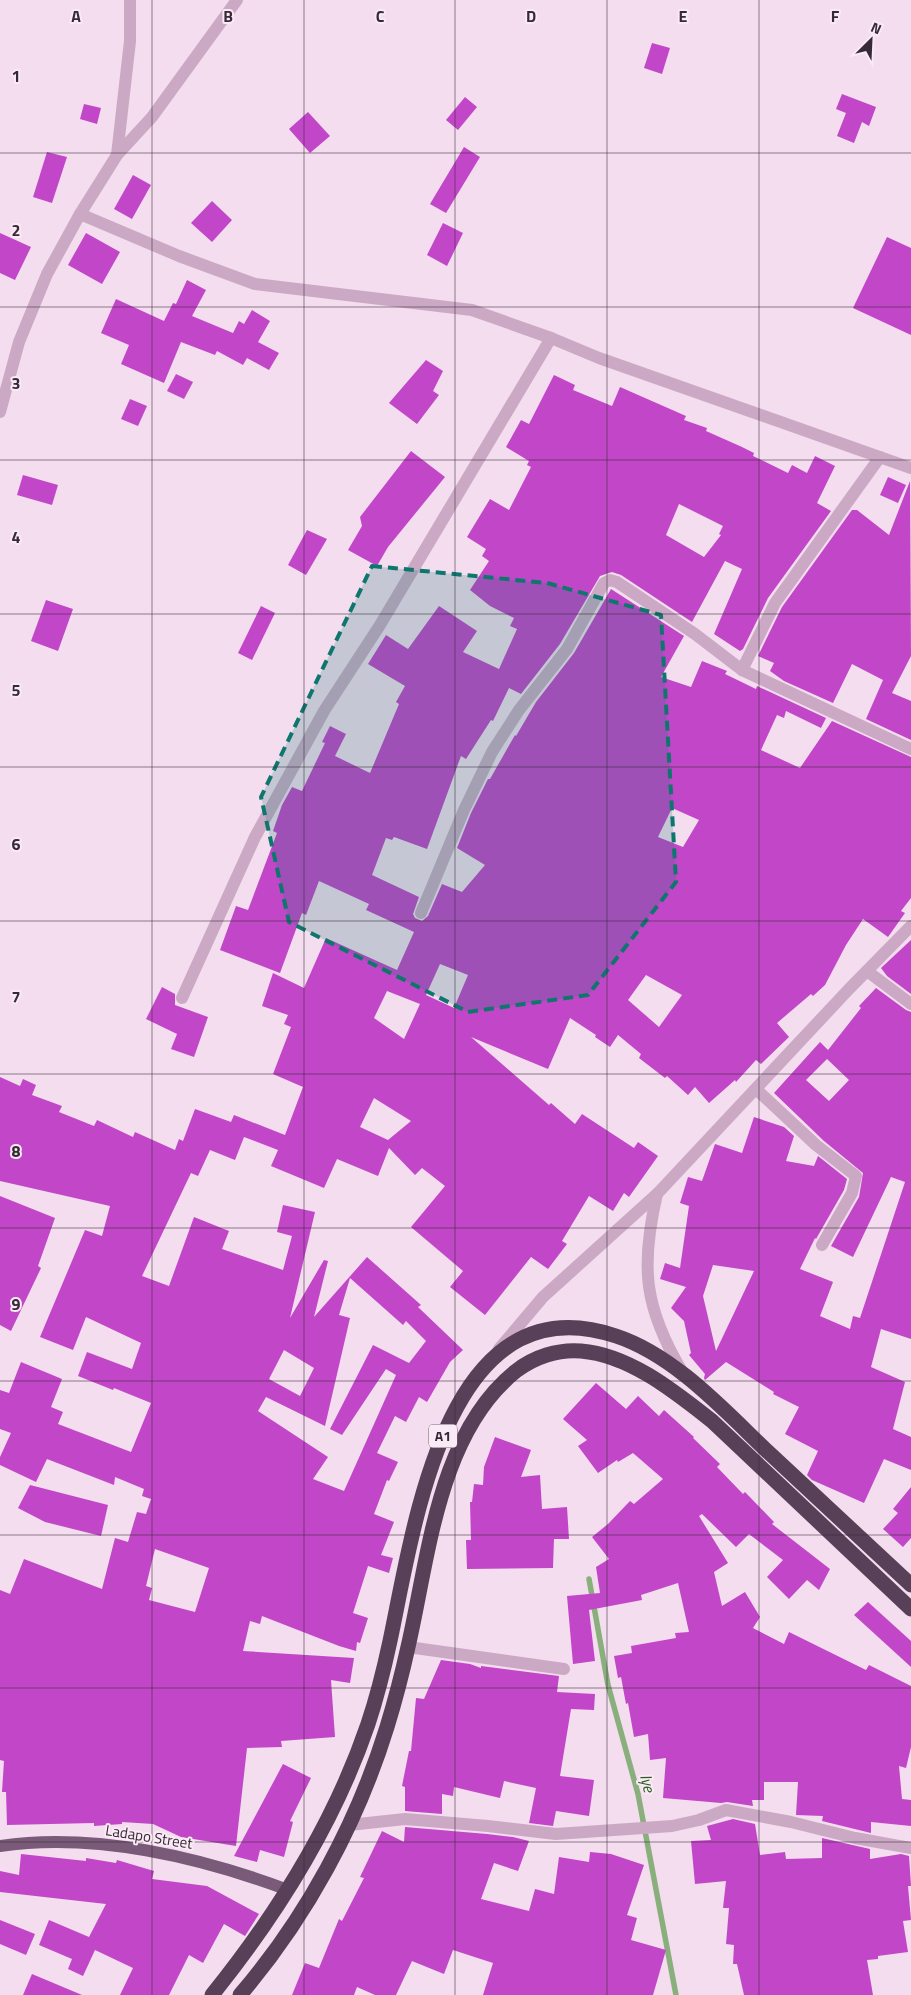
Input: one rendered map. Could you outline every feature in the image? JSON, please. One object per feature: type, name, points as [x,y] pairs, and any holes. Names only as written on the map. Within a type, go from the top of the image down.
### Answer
[{"type":"highway","name":"A1","points":[[212,1995],[250,1948],[288,1890],[318,1840],[347,1779],[368,1723],[390,1644],[405,1561],[435,1457],[448,1423],[467,1389],[493,1357],[522,1338],[551,1329],[584,1329],[617,1336],[651,1353],[684,1375],[911,1585]]},
{"type":"highway","name":"A1","points":[[240,1995],[294,1923],[329,1865],[349,1825],[387,1728],[408,1647],[426,1558],[441,1498],[463,1440],[483,1407],[502,1382],[527,1363],[552,1353],[580,1351],[614,1359],[650,1376],[679,1395],[712,1422],[911,1609]]},
{"type":"highway","points":[[870,1570],[882,1559]]},
{"type":"main road","name":"Ladapo Street","points":[[0,1846],[32,1841],[90,1844],[164,1853],[252,1876],[288,1890]]},
{"type":"street","points":[[117,155],[130,40],[130,0]]},
{"type":"street","points":[[0,412],[19,342],[47,274],[80,214],[117,155],[152,117],[237,0]]},
{"type":"street","points":[[80,214],[179,256],[256,284],[472,310],[551,338],[599,358],[911,468]]},
{"type":"street","points":[[182,998],[255,837],[324,711],[380,624],[551,338]]},
{"type":"street","points":[[742,670],[775,603],[880,457]]},
{"type":"street","points":[[421,913],[464,810],[492,752],[519,710],[567,649],[604,583],[610,580],[617,582],[695,634],[742,670],[911,749]]},
{"type":"street","points":[[493,1357],[543,1297],[657,1194],[911,926]]},
{"type":"street","points":[[867,971],[911,1004]]},
{"type":"street","points":[[756,1089],[816,1145],[856,1176],[852,1193],[822,1245]]},
{"type":"street","points":[[657,1194],[650,1220],[648,1246],[647,1276],[650,1301],[671,1353],[684,1375]]},
{"type":"street","points":[[408,1647],[564,1669]]},
{"type":"street","points":[[349,1825],[405,1819],[556,1834],[672,1826],[726,1810],[791,1822],[854,1838],[911,1848]]},
{"type":"highlighted area","points":[[372,566],[547,583],[661,615],[676,882],[588,995],[468,1012],[289,922],[261,797]]},
{"type":"building","points":[[652,43],[670,48],[662,74],[644,68]]},
{"type":"building","points":[[842,94],[876,107],[869,126],[862,122],[854,143],[837,136],[846,113],[836,109]]},
{"type":"building","points":[[465,97],[477,107],[458,130],[446,120]]},
{"type":"building","points":[[84,104],[101,108],[97,124],[80,119]]},
{"type":"building","points":[[308,112],[330,136],[310,153],[289,129]]},
{"type":"building","points":[[464,147],[480,157],[446,213],[430,204]]},
{"type":"building","points":[[47,152],[67,157],[52,203],[33,197]]},
{"type":"building","points":[[133,175],[151,185],[132,219],[114,209]]},
{"type":"building","points":[[212,201],[232,220],[212,242],[191,223]]},
{"type":"building","points":[[443,223],[463,233],[447,266],[427,255]]},
{"type":"building","points":[[0,233],[31,247],[15,280],[0,273]]},
{"type":"building","points":[[86,233],[120,252],[102,284],[68,265]]},
{"type":"building","points":[[887,237],[911,248],[911,335],[853,308]]},
{"type":"building","points":[[187,280],[206,290],[192,316],[233,333],[239,321],[244,324],[252,310],[270,321],[258,342],[279,353],[269,370],[247,358],[243,365],[217,351],[215,355],[181,342],[164,383],[121,364],[129,345],[101,333],[116,299],[164,321],[173,303],[176,304]]},
{"type":"building","points":[[426,360],[443,371],[433,391],[439,395],[417,424],[389,403]]},
{"type":"building","points":[[176,374],[193,382],[184,399],[167,391]]},
{"type":"building","points":[[554,375],[575,385],[573,390],[612,406],[620,387],[686,416],[684,420],[707,428],[706,431],[754,453],[753,456],[788,473],[792,465],[807,473],[815,456],[835,466],[817,503],[831,511],[768,598],[743,649],[740,651],[714,634],[742,569],[725,561],[692,622],[621,575],[612,572],[600,576],[560,644],[521,694],[509,688],[493,721],[491,720],[466,759],[461,756],[427,849],[394,837],[392,840],[386,838],[372,875],[419,897],[413,914],[415,918],[422,921],[428,916],[442,884],[462,892],[485,865],[457,848],[471,813],[488,779],[490,779],[515,735],[536,702],[574,653],[611,589],[684,636],[661,677],[691,687],[702,661],[727,671],[725,674],[756,689],[757,686],[826,718],[821,728],[786,711],[784,718],[777,715],[761,750],[800,768],[832,721],[911,757],[911,898],[901,911],[905,913],[888,937],[863,919],[846,945],[825,985],[813,996],[811,994],[777,1023],[789,1037],[761,1064],[756,1060],[736,1082],[735,1080],[709,1103],[695,1087],[688,1095],[667,1076],[665,1078],[639,1058],[641,1054],[618,1035],[610,1047],[570,1018],[548,1069],[471,1037],[549,1105],[551,1103],[575,1124],[582,1114],[634,1148],[638,1142],[658,1156],[629,1197],[624,1193],[613,1211],[589,1196],[562,1241],[567,1244],[548,1269],[531,1257],[485,1315],[450,1287],[463,1271],[411,1227],[445,1186],[422,1168],[415,1175],[389,1148],[378,1176],[337,1159],[324,1188],[271,1166],[278,1150],[244,1137],[235,1160],[210,1150],[198,1176],[191,1173],[142,1276],[169,1286],[194,1217],[229,1231],[222,1249],[283,1270],[292,1236],[277,1232],[283,1205],[315,1212],[290,1318],[324,1260],[328,1261],[314,1317],[367,1257],[421,1305],[418,1307],[463,1350],[450,1362],[427,1402],[419,1397],[406,1422],[395,1416],[377,1453],[398,1462],[389,1481],[387,1480],[374,1514],[394,1522],[381,1555],[393,1558],[389,1573],[368,1566],[353,1613],[368,1618],[360,1643],[357,1642],[356,1651],[262,1616],[260,1624],[250,1621],[243,1651],[354,1658],[350,1683],[331,1680],[335,1737],[281,1741],[282,1747],[247,1748],[236,1846],[181,1837],[153,1824],[122,1822],[122,1824],[94,1826],[94,1823],[7,1825],[6,1792],[2,1792],[4,1761],[0,1760],[0,1590],[10,1594],[24,1559],[102,1589],[115,1538],[128,1542],[137,1512],[146,1514],[151,1499],[142,1496],[144,1489],[115,1477],[114,1485],[47,1459],[36,1482],[0,1465],[0,1457],[11,1433],[0,1429],[0,1390],[9,1393],[21,1362],[62,1379],[51,1407],[63,1412],[58,1424],[131,1452],[151,1403],[78,1376],[87,1352],[132,1369],[141,1343],[86,1317],[73,1350],[40,1337],[85,1230],[102,1236],[110,1206],[0,1181],[0,1077],[20,1086],[23,1079],[36,1085],[32,1095],[62,1106],[59,1112],[94,1126],[97,1120],[133,1137],[135,1132],[175,1150],[179,1139],[183,1141],[195,1109],[231,1122],[234,1115],[285,1135],[303,1087],[273,1074],[291,1027],[284,1024],[288,1015],[262,1006],[273,973],[304,988],[326,938],[397,970],[414,932],[366,910],[369,904],[319,881],[306,915],[302,913],[280,973],[220,950],[236,906],[248,910],[277,833],[273,831],[282,805],[292,787],[302,791],[325,743],[322,742],[330,726],[346,734],[335,756],[370,773],[399,704],[396,702],[405,686],[368,664],[386,635],[408,649],[439,606],[477,631],[463,652],[499,669],[517,629],[510,626],[514,618],[490,606],[470,590],[489,561],[482,556],[486,549],[467,537],[490,499],[509,510],[531,467],[527,465],[529,461],[506,447],[521,420],[529,424]],"holes":[[[679,504],[723,526],[719,534],[721,535],[704,557],[666,535]],[[672,808],[699,820],[683,847],[658,837]],[[440,964],[468,975],[454,1008],[426,995]],[[646,975],[682,995],[659,1027],[628,1000]],[[387,991],[420,1004],[404,1039],[374,1018]],[[374,1098],[411,1121],[388,1140],[360,1127]],[[350,1278],[403,1325],[406,1321],[426,1341],[409,1363],[373,1345],[330,1429],[342,1435],[386,1369],[396,1375],[344,1491],[313,1479],[328,1457],[258,1411],[266,1397],[325,1426],[350,1318],[339,1315]],[[284,1350],[314,1368],[300,1396],[269,1379]],[[155,1549],[209,1568],[195,1612],[149,1600],[152,1588],[146,1586]]]},
{"type":"building","points":[[130,399],[147,406],[138,426],[121,419]]},
{"type":"building","points":[[411,451],[445,477],[388,547],[377,566],[348,550],[362,526],[360,517]]},
{"type":"building","points":[[23,475],[58,485],[52,505],[17,495]]},
{"type":"building","points":[[888,477],[906,485],[898,503],[880,495]]},
{"type":"building","points":[[910,481],[911,656],[892,693],[911,701],[911,740],[866,719],[883,680],[852,664],[833,703],[784,681],[770,671],[774,663],[758,656],[782,607],[852,510],[857,510],[889,535]]},
{"type":"building","points":[[307,530],[327,539],[306,575],[288,565]]},
{"type":"building","points":[[46,600],[73,609],[58,651],[31,641]]},
{"type":"building","points":[[261,606],[275,613],[252,660],[238,653]]},
{"type":"building","points":[[911,940],[911,994],[887,976],[881,968]]},
{"type":"building","points":[[162,987],[175,994],[175,1005],[208,1017],[194,1057],[171,1049],[177,1034],[146,1019]]},
{"type":"building","points":[[876,988],[911,1012],[911,1339],[881,1329],[871,1367],[905,1382],[893,1429],[911,1437],[911,1470],[884,1459],[864,1503],[812,1480],[807,1475],[818,1451],[785,1434],[799,1407],[773,1394],[774,1392],[726,1362],[705,1380],[705,1374],[689,1355],[691,1353],[684,1321],[671,1308],[686,1287],[660,1279],[665,1263],[680,1268],[689,1206],[680,1203],[688,1177],[702,1181],[715,1144],[742,1153],[754,1117],[784,1127],[794,1136],[786,1161],[814,1166],[818,1156],[847,1179],[844,1190],[815,1238],[800,1269],[833,1282],[820,1316],[850,1329],[853,1316],[860,1318],[905,1182],[891,1177],[853,1257],[831,1246],[859,1197],[863,1173],[824,1141],[774,1093],[820,1042],[828,1050],[861,1008],[859,1006]],"holes":[[[827,1059],[849,1080],[829,1101],[806,1080]],[[713,1265],[754,1271],[716,1351],[703,1296]]]},
{"type":"building","points":[[0,1196],[55,1218],[38,1266],[41,1268],[11,1331],[0,1325]]},
{"type":"building","points":[[596,1383],[626,1409],[638,1396],[659,1416],[664,1410],[720,1464],[717,1467],[774,1522],[772,1524],[830,1569],[819,1590],[807,1580],[789,1599],[767,1577],[783,1560],[749,1534],[736,1547],[702,1514],[699,1516],[728,1563],[714,1572],[722,1606],[745,1592],[760,1617],[753,1628],[784,1644],[789,1632],[866,1670],[869,1665],[911,1686],[911,1747],[906,1768],[899,1766],[902,1799],[911,1800],[911,1826],[871,1822],[871,1833],[822,1821],[823,1816],[796,1815],[798,1782],[764,1782],[764,1800],[752,1800],[753,1806],[727,1802],[663,1798],[666,1758],[650,1760],[648,1734],[634,1737],[628,1703],[626,1704],[621,1677],[618,1678],[614,1656],[632,1653],[631,1646],[676,1638],[675,1633],[689,1632],[678,1583],[641,1595],[642,1600],[589,1610],[595,1661],[573,1664],[567,1596],[600,1593],[596,1567],[609,1559],[592,1537],[608,1524],[630,1501],[634,1504],[663,1479],[633,1453],[618,1462],[617,1460],[598,1473],[578,1446],[587,1440],[563,1419]]},
{"type":"building","points":[[495,1437],[531,1450],[521,1477],[540,1475],[542,1509],[567,1507],[569,1539],[554,1539],[553,1568],[467,1569],[466,1540],[471,1540],[470,1502],[472,1502],[474,1484],[483,1485],[484,1467]]},
{"type":"building","points":[[30,1485],[108,1505],[101,1536],[45,1522],[18,1508]]},
{"type":"building","points":[[911,1487],[911,1538],[903,1547],[883,1529],[898,1513],[893,1509]]},
{"type":"building","points":[[868,1602],[911,1641],[911,1667],[854,1615]]},
{"type":"building","points":[[441,1660],[470,1664],[481,1668],[481,1666],[559,1676],[557,1692],[595,1694],[594,1710],[571,1709],[560,1776],[594,1780],[589,1816],[556,1811],[553,1826],[529,1823],[536,1788],[504,1781],[500,1798],[454,1787],[453,1796],[442,1794],[442,1814],[405,1811],[405,1787],[402,1786],[409,1751],[411,1751],[416,1698],[424,1699]]},
{"type":"building","points":[[283,1764],[311,1778],[290,1821],[293,1822],[284,1857],[260,1850],[257,1862],[234,1856]]},
{"type":"building","points":[[733,1819],[755,1824],[760,1855],[785,1852],[786,1859],[822,1858],[822,1838],[870,1849],[870,1859],[901,1854],[909,1856],[911,1886],[908,1886],[911,1920],[903,1921],[908,1952],[878,1956],[878,1959],[867,1960],[873,1995],[744,1995],[737,1964],[733,1964],[734,1945],[726,1944],[729,1908],[723,1908],[726,1881],[695,1884],[691,1841],[711,1840],[707,1826]]},
{"type":"building","points":[[405,1827],[487,1834],[529,1841],[518,1871],[494,1863],[481,1899],[529,1911],[535,1889],[554,1894],[559,1857],[589,1862],[590,1852],[611,1854],[644,1865],[627,1915],[637,1918],[631,1940],[666,1950],[653,1995],[483,1995],[493,1963],[453,1950],[444,1974],[412,1961],[396,1995],[375,1995],[357,1987],[354,1995],[292,1995],[305,1963],[319,1968],[339,1919],[342,1921],[364,1878],[360,1877],[382,1831],[404,1842]]},
{"type":"building","points":[[21,1854],[86,1861],[86,1858],[116,1863],[117,1860],[154,1871],[152,1879],[207,1886],[259,1914],[245,1936],[224,1924],[203,1963],[189,1955],[169,1995],[120,1995],[133,1968],[95,1950],[83,1976],[68,1969],[72,1959],[39,1945],[49,1920],[89,1937],[106,1904],[0,1892],[0,1871],[19,1875]]},
{"type":"building","points":[[0,1920],[35,1934],[26,1955],[0,1944]]},
{"type":"building","points":[[32,1974],[82,1995],[23,1995]]},
{"type":"waterway","name":"Iye","points":[[589,1579],[608,1685],[638,1794],[676,1995]]}]
